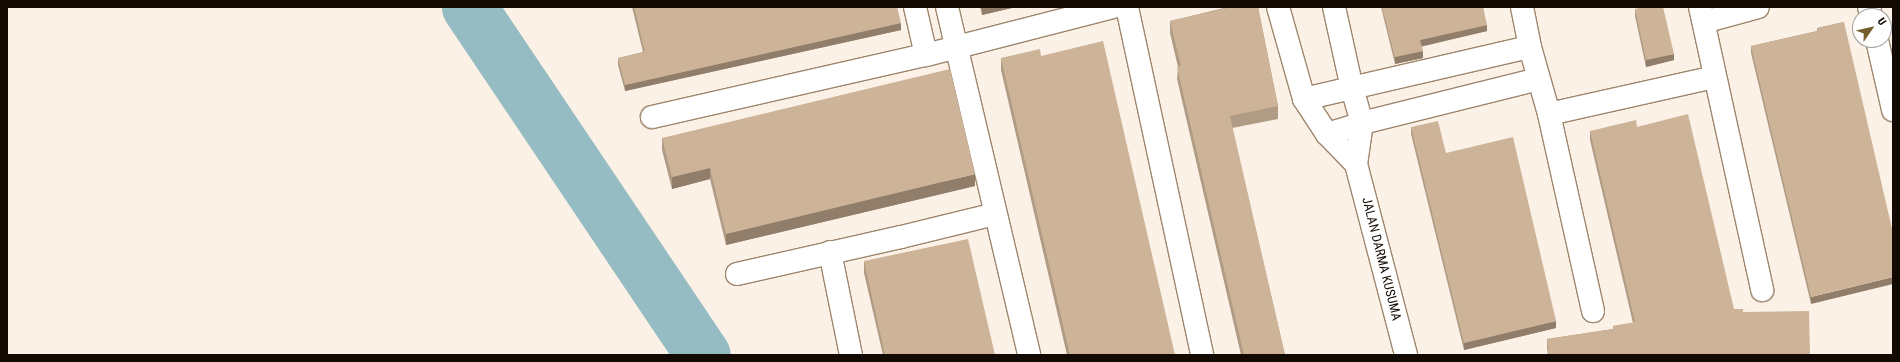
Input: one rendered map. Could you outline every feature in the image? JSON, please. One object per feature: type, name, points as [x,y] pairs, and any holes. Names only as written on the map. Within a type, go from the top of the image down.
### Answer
[{"type":"street","points":[[915,7],[926,55]]},
{"type":"street","points":[[947,7],[1029,355]]},
{"type":"street","points":[[652,117],[926,55],[956,46],[1113,7]]},
{"type":"street","points":[[1127,7],[1202,355]]},
{"type":"street","name":"JALAN DARMA KUSUMA","points":[[1278,7],[1304,99],[1327,134],[1356,164]]},
{"type":"street","name":"JALAN DARMA KUSUMA","points":[[1334,7],[1352,88],[1362,123],[1356,164],[1406,355]]},
{"type":"street","points":[[1522,7],[1530,47],[1549,114],[1593,311]]},
{"type":"street","points":[[1758,7],[1702,15],[1714,77],[1762,290]]},
{"type":"street","points":[[1304,99],[1530,47]]},
{"type":"street","points":[[1879,48],[1893,110]]},
{"type":"street","points":[[1549,114],[1714,77]]},
{"type":"street","points":[[1327,134],[1362,123],[1539,79]]},
{"type":"street","points":[[737,274],[995,214]]},
{"type":"street","points":[[830,252],[851,355]]},
{"type":"building","points":[[634,7],[897,7],[901,23],[625,85],[618,58],[645,52]]},
{"type":"building","points":[[1226,7],[1258,7],[1278,106],[1230,116],[1285,355],[1244,355],[1177,67],[1181,66],[1170,21],[1227,8]]},
{"type":"building","points":[[1382,7],[1483,7],[1487,25],[1420,40],[1423,51],[1395,57]]},
{"type":"building","points":[[1643,7],[1663,7],[1674,54],[1646,60],[1635,9]]},
{"type":"building","points":[[1844,22],[1893,233],[1893,277],[1811,297],[1751,46],[1818,31],[1817,28]]},
{"type":"building","points":[[1103,41],[1175,355],[1070,355],[1001,58],[1040,49],[1041,56]]},
{"type":"building","points":[[950,69],[975,174],[726,234],[710,168],[672,177],[662,138]]},
{"type":"building","points":[[1688,114],[1734,309],[1743,309],[1743,312],[1809,311],[1810,355],[1549,355],[1547,339],[1614,329],[1613,326],[1635,322],[1590,131],[1636,120],[1637,127]]},
{"type":"building","points":[[1438,121],[1446,153],[1513,137],[1556,321],[1464,343],[1411,127]]},
{"type":"building","points":[[968,239],[995,355],[885,355],[864,261]]},
{"type":"waterway","points":[[469,7],[703,355]]}]
